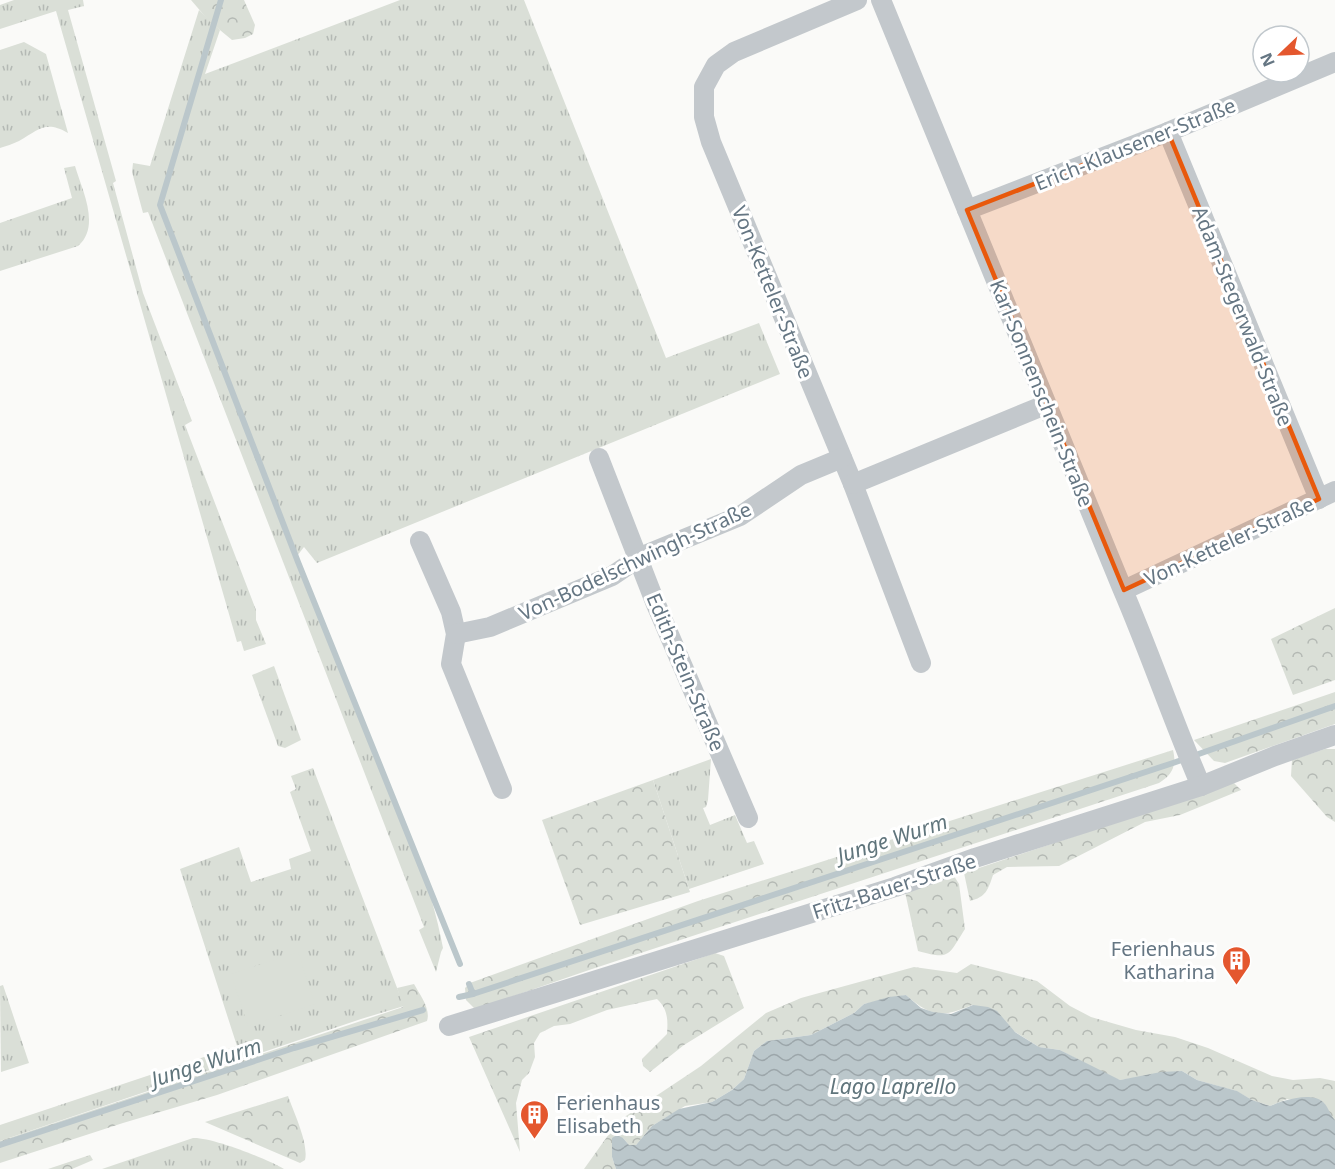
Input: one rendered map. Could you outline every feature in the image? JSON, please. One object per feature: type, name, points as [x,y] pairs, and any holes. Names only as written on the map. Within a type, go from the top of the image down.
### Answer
[{"type":"street","name":"Von-Ketteler-Straße","points":[[857,0],[734,52],[716,65],[704,87],[704,117],[711,142],[853,484],[921,663]]},
{"type":"street","name":"Karl-Sonnenschein-Straße","points":[[881,0],[1124,590],[1180,738],[1201,786]]},
{"type":"street","name":"Erich-Klausener-Straße","points":[[967,210],[1168,132],[1335,62]]},
{"type":"street","name":"Adam-Stegerwald-Straße","points":[[1168,132],[1327,495]]},
{"type":"street","points":[[853,484],[1046,405]]},
{"type":"street","name":"Edith-Stein-Straße","points":[[599,458],[640,557],[655,602],[748,818]]},
{"type":"street","name":"Von-Bodelschwingh-Straße","points":[[456,634],[490,627],[612,576],[640,557],[740,516],[801,475],[842,458]]},
{"type":"street","name":"Von-Ketteler-Straße","points":[[1124,590],[1327,495]]},
{"type":"street","points":[[420,541],[451,612],[456,634],[451,664],[502,789]]},
{"type":"street","name":"Fritz-Bauer-Straße","points":[[449,1026],[714,945],[1201,786],[1335,735]]},
{"type":"highlighted area","points":[[1168,132],[1319,499],[1124,590],[967,210]]},
{"type":"green space","points":[[14,0],[83,0],[84,6],[68,10],[116,181],[113,183],[143,293],[192,421],[185,425],[256,610],[256,620],[266,644],[244,651],[241,641],[237,642],[56,11],[0,29],[0,5]]},
{"type":"green space","points":[[191,0],[244,0],[255,25],[253,34],[232,40],[209,21]]},
{"type":"green space","points":[[400,0],[524,0],[666,358],[759,323],[780,374],[317,563],[304,547],[297,556],[346,684],[420,863],[443,948],[436,972],[419,930],[424,927],[148,212],[143,213],[132,172],[133,163],[150,166],[199,10],[220,30],[205,74]]},
{"type":"green space","points":[[24,42],[46,54],[68,133],[53,127],[42,128],[19,141],[0,148],[0,50]]},
{"type":"green space","points":[[75,166],[88,208],[88,228],[85,238],[78,246],[0,271],[0,223],[72,198],[64,168]]},
{"type":"green space","points":[[1335,608],[1335,680],[1293,695],[1271,639]]},
{"type":"green space","points":[[274,666],[301,740],[285,748],[278,746],[252,675]]},
{"type":"green space","points":[[1335,692],[1335,724],[1225,763],[1214,761],[1194,740]]},
{"type":"green space","points":[[1325,749],[1335,749],[1335,822],[1327,817],[1291,776],[1292,760]]},
{"type":"green space","points":[[1173,750],[1172,770],[1159,783],[479,1008],[474,1008],[466,1000],[465,988],[470,983],[698,901]]},
{"type":"green space","points":[[711,759],[708,800],[706,807],[703,808],[710,825],[735,815],[747,843],[754,841],[764,864],[689,889],[653,780]]},
{"type":"green space","points":[[313,768],[404,1006],[0,1141],[0,1125],[237,1046],[180,869],[239,847],[251,882],[291,869],[289,859],[311,851],[290,792],[296,789],[291,776]]},
{"type":"green space","points":[[653,780],[690,892],[580,925],[542,820]]},
{"type":"green space","points":[[1234,783],[1241,790],[1180,815],[1145,822],[1059,866],[1007,867],[993,875],[983,895],[970,901],[964,873]]},
{"type":"green space","points":[[954,876],[959,884],[965,929],[947,954],[936,955],[918,951],[905,892]]},
{"type":"green space","points":[[298,952],[315,1004],[248,1026],[231,974]]},
{"type":"green space","points":[[715,953],[724,956],[744,1008],[684,1045],[650,1072],[643,1066],[642,1059],[667,1034],[666,1015],[657,999],[607,1010],[570,1024],[554,1026],[540,1033],[534,1043],[535,1057],[529,1073],[522,1080],[516,1103],[520,1152],[469,1037]]},
{"type":"green space","points":[[971,964],[1037,981],[1070,1006],[1091,1017],[1136,1030],[1175,1037],[1208,1048],[1272,1076],[1293,1080],[1320,1078],[1335,1081],[1335,1120],[1324,1103],[1287,1099],[1270,1106],[1236,1091],[1197,1080],[1182,1071],[1120,1080],[1060,1050],[1039,1047],[972,1005],[953,1012],[937,1013],[923,1008],[906,995],[864,1004],[854,1013],[811,1035],[767,1041],[754,1051],[744,1079],[732,1090],[712,1102],[685,1106],[652,1126],[636,1145],[629,1145],[623,1138],[612,1138],[612,1157],[616,1169],[584,1169],[609,1134],[626,1116],[701,1066],[766,1013],[801,998],[914,967],[957,973]]},
{"type":"green space","points":[[414,984],[428,1012],[427,1021],[217,1095],[0,1163],[0,1141],[403,1007],[397,988]]},
{"type":"green space","points":[[3,985],[29,1063],[1,1072],[0,986]]},
{"type":"green space","points":[[288,1096],[305,1146],[305,1160],[300,1163],[205,1122]]},
{"type":"green space","points":[[193,1138],[226,1145],[284,1169],[102,1169]]},
{"type":"green space","points":[[90,1155],[93,1160],[72,1169],[48,1169]]},
{"type":"water","name":"Lago Laprello","points":[[906,995],[921,1008],[933,1012],[951,1014],[973,1005],[988,1007],[997,1011],[1015,1032],[1039,1047],[1060,1050],[1120,1080],[1161,1072],[1182,1071],[1197,1080],[1237,1091],[1252,1100],[1270,1106],[1306,1097],[1320,1100],[1335,1120],[1335,1169],[616,1169],[612,1157],[612,1138],[617,1135],[629,1145],[636,1145],[652,1126],[679,1109],[712,1102],[732,1090],[744,1079],[754,1051],[767,1041],[811,1035],[854,1013],[864,1004]]},
{"type":"waterway","points":[[221,0],[160,205],[298,562],[460,964]]},
{"type":"waterway","name":"Junge Wurm","points":[[459,997],[1173,763],[1335,706]]},
{"type":"waterway","points":[[469,984],[473,994]]},
{"type":"waterway","name":"Junge Wurm","points":[[0,1145],[294,1048],[423,1010]]},
{"type":"place","name":"Ferienhaus Katharina","points":[[1236,986]]},
{"type":"place","name":"Ferienhaus Elisabeth","points":[[535,1140]]}]
